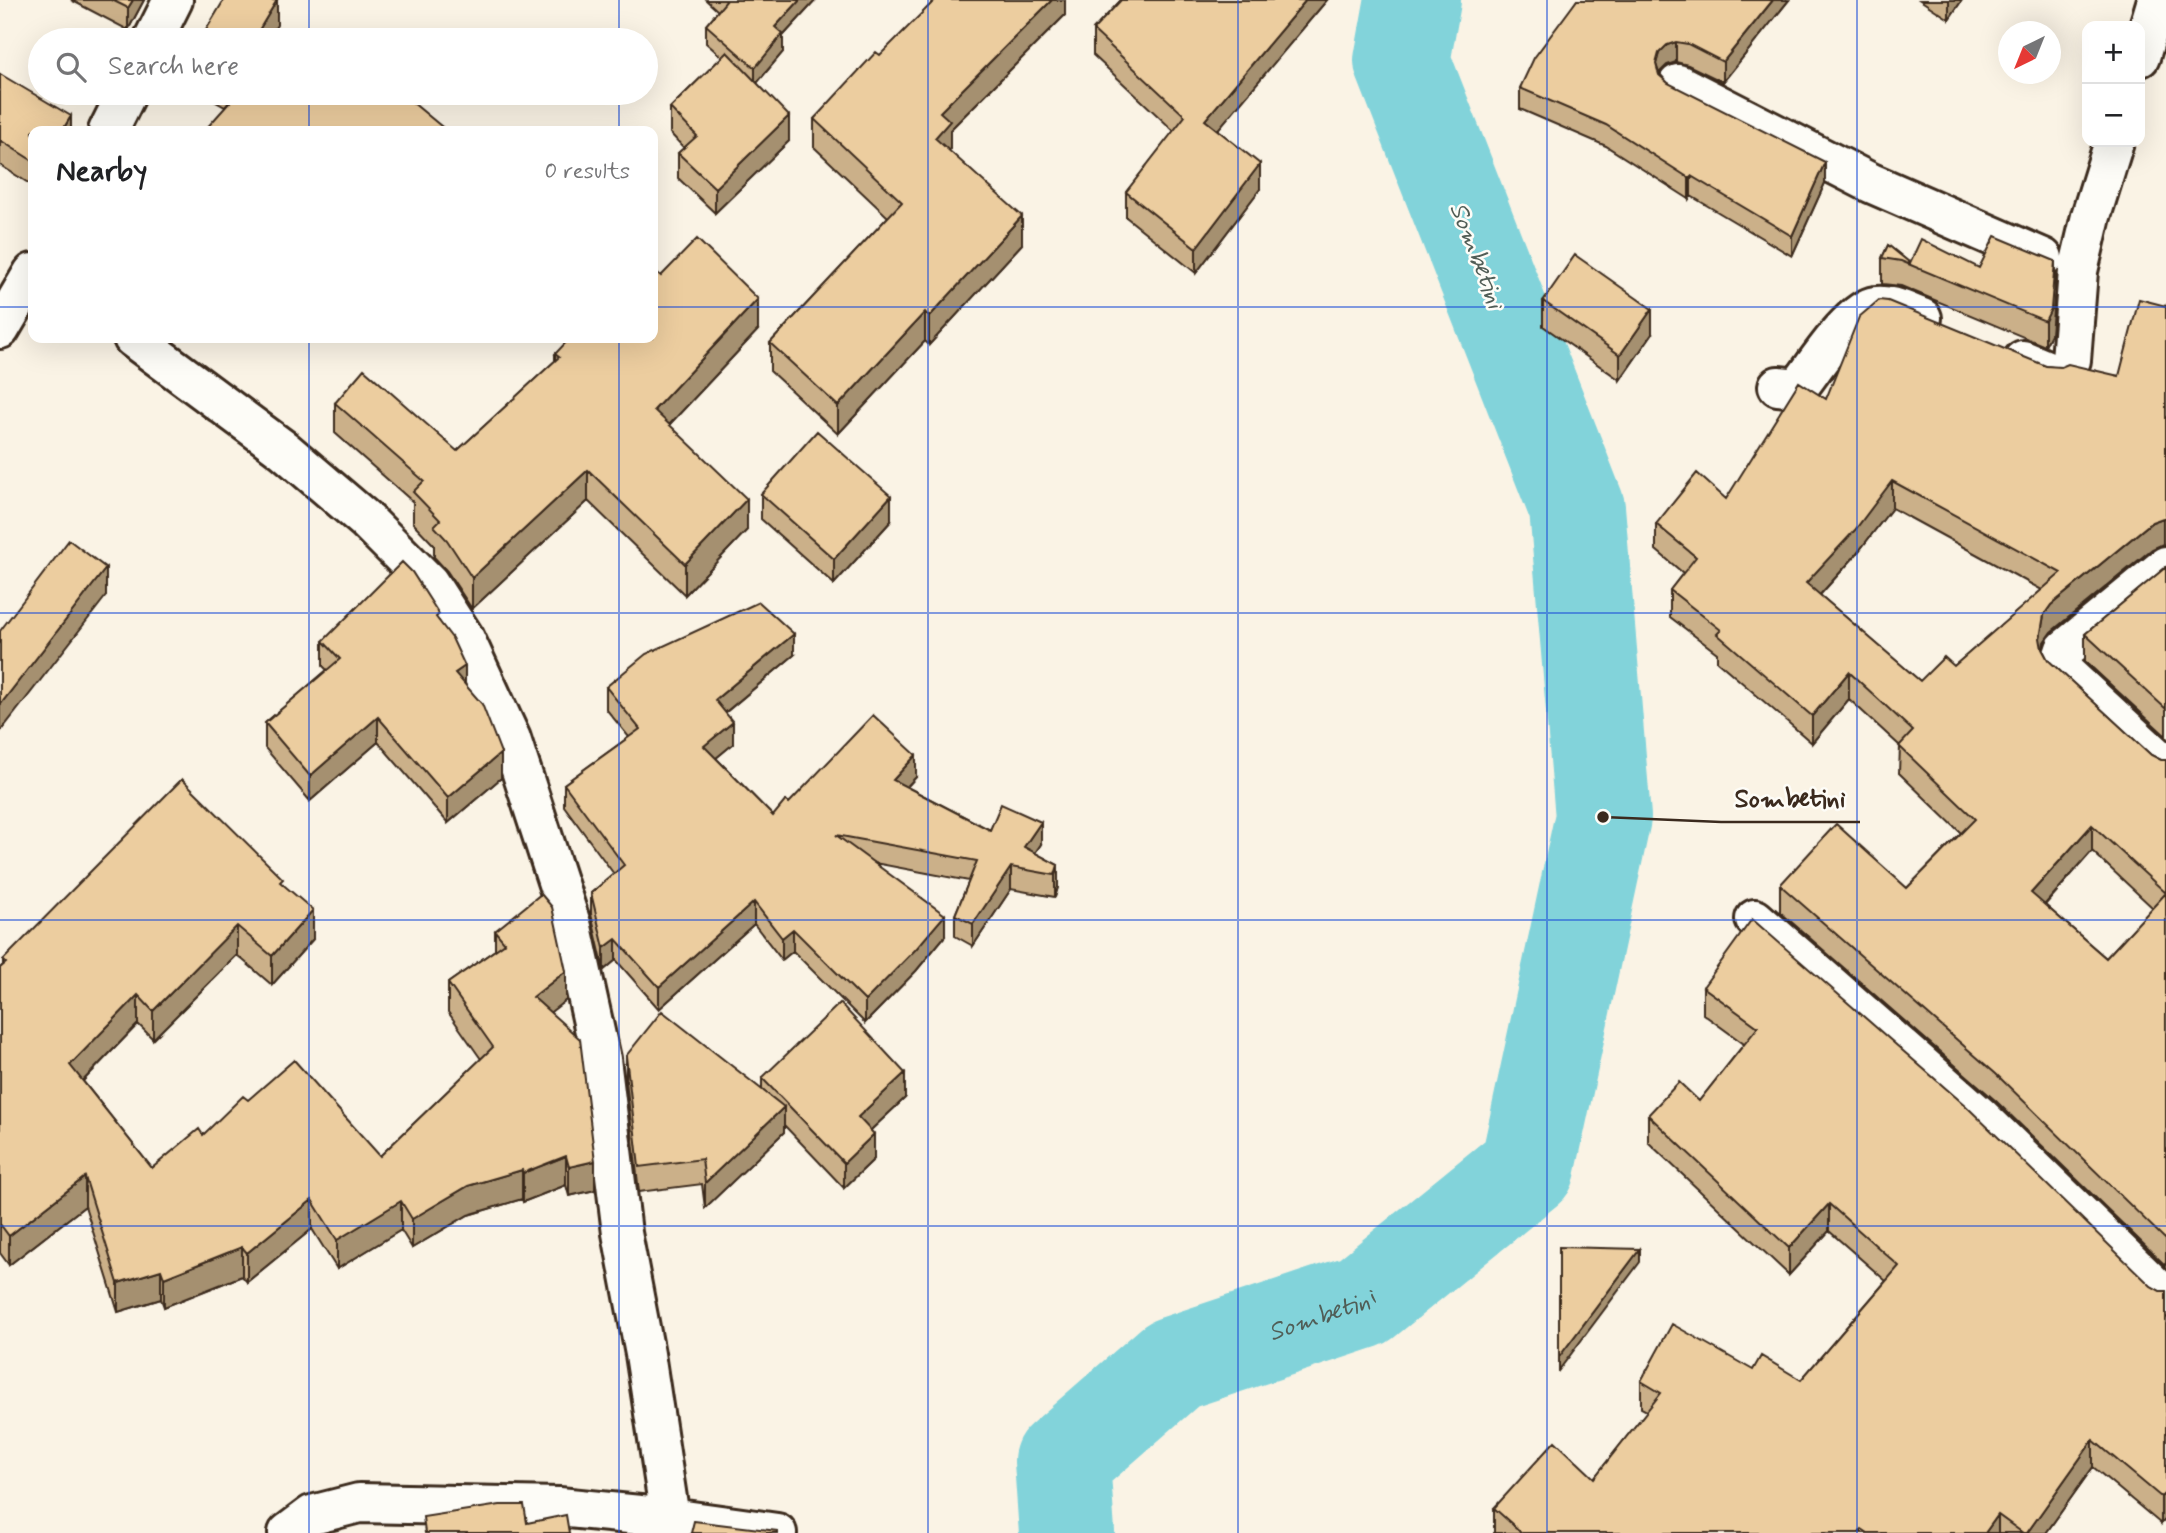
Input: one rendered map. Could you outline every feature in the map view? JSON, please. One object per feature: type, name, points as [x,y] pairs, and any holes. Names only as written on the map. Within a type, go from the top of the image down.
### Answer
[{"type":"street","points":[[159,28],[173,0]]},
{"type":"street","points":[[2145,40],[2157,0]]},
{"type":"street","points":[[1678,84],[1871,183],[2019,249],[2078,271]]},
{"type":"street","points":[[110,126],[121,105]]},
{"type":"street","points":[[1990,346],[2054,373],[2067,368],[2071,360],[2078,271],[2091,216],[2112,147]]},
{"type":"street","points":[[0,329],[28,281]]},
{"type":"street","points":[[1778,386],[1798,388],[1836,337],[1872,306],[1893,306],[1954,331]]},
{"type":"street","points":[[140,343],[284,450],[366,520],[429,583],[465,639],[511,739],[572,927],[601,1059],[622,1233],[645,1354],[670,1518]]},
{"type":"street","points":[[2166,566],[2065,649],[2061,662],[2063,671],[2166,766]]},
{"type":"street","points":[[1755,919],[1981,1117],[2166,1297]]},
{"type":"street","points":[[288,1533],[312,1515],[359,1503],[559,1507],[670,1518],[777,1533]]},
{"type":"building","points":[[112,0],[133,0],[128,8]]},
{"type":"building","points":[[224,0],[277,0],[260,28],[207,28]]},
{"type":"building","points":[[727,0],[800,0],[775,27],[783,34],[755,68],[706,25]]},
{"type":"building","points":[[935,0],[1052,0],[940,112],[950,121],[935,138],[1022,216],[929,317],[925,312],[838,406],[770,343],[902,202],[814,119],[876,52],[880,55]]},
{"type":"building","points":[[1121,0],[1306,0],[1205,120],[1260,164],[1196,248],[1126,192],[1185,116],[1093,30]]},
{"type":"building","points":[[1577,0],[1773,0],[1723,62],[1688,44],[1676,42],[1667,45],[1659,53],[1656,64],[1659,75],[1668,83],[1825,162],[1792,236],[1691,176],[1689,178],[1606,125],[1520,88],[1534,58]]},
{"type":"building","points":[[727,52],[789,116],[715,188],[678,153],[697,136],[670,108]]},
{"type":"building","points":[[0,74],[28,91],[28,105],[52,105],[71,116],[65,126],[28,126],[28,158],[0,140]]},
{"type":"building","points":[[227,105],[416,105],[441,126],[208,126]]},
{"type":"building","points":[[1995,236],[2055,261],[2051,309],[2045,321],[1901,261],[1882,258],[1888,245],[1910,263],[1921,239],[1979,268]]},
{"type":"building","points":[[697,239],[758,299],[654,410],[747,499],[685,564],[588,470],[472,578],[447,540],[434,526],[440,520],[413,492],[424,481],[335,403],[364,369],[457,451],[559,357],[555,354],[565,343],[658,343],[658,273],[661,276]]},
{"type":"building","points":[[1575,255],[1652,309],[1620,355],[1543,301]]},
{"type":"building","points":[[2139,299],[2166,306],[2166,518],[2152,522],[2051,605],[2044,615],[2040,638],[2048,660],[2151,755],[2166,760],[2166,893],[2166,1240],[1996,1074],[1780,885],[1836,824],[1907,888],[1975,819],[1899,746],[1913,731],[1849,672],[1812,716],[1717,634],[1721,630],[1670,590],[1696,557],[1656,524],[1697,473],[1726,499],[1799,382],[1826,399],[1859,317],[1879,300],[1888,301],[2046,366],[2061,367],[2068,364],[2119,376]],"holes":[[[1892,481],[2061,573],[1954,666],[1944,657],[1920,681],[1806,583],[1855,530]],[[2092,825],[2166,893],[2106,958],[2031,893]]]},
{"type":"building","points":[[817,431],[891,496],[834,559],[761,494]]},
{"type":"building","points":[[69,540],[106,568],[0,705],[0,631]]},
{"type":"building","points":[[402,562],[412,572],[439,614],[436,617],[452,638],[465,666],[455,673],[482,704],[501,753],[448,798],[378,717],[310,776],[265,723],[340,659],[323,641]]},
{"type":"building","points":[[2166,567],[2166,709],[2085,634]]},
{"type":"building","points":[[759,602],[794,634],[715,700],[733,722],[704,746],[773,816],[786,800],[789,803],[873,715],[916,755],[893,780],[990,830],[1001,804],[1041,822],[1024,847],[1058,865],[1055,875],[1011,867],[973,924],[955,915],[977,861],[836,835],[945,915],[865,1001],[793,929],[782,938],[754,902],[659,987],[616,939],[604,948],[591,893],[624,865],[564,784],[640,729],[606,687],[646,654]]},
{"type":"building","points":[[182,779],[283,879],[280,882],[313,910],[272,956],[237,926],[153,1011],[138,995],[70,1065],[152,1168],[199,1129],[203,1135],[243,1096],[248,1100],[294,1060],[380,1156],[493,1047],[448,983],[505,943],[495,931],[541,894],[552,907],[566,971],[533,997],[580,1039],[595,1161],[569,1167],[566,1156],[523,1173],[522,1170],[468,1186],[412,1219],[401,1201],[337,1240],[312,1200],[247,1253],[242,1247],[164,1278],[161,1270],[118,1283],[85,1177],[9,1236],[0,1224],[0,968],[6,963],[3,960]]},
{"type":"building","points":[[1752,919],[1966,1106],[2151,1286],[2166,1291],[2166,1492],[2161,1497],[2093,1440],[2027,1533],[2023,1533],[1998,1515],[1985,1533],[1868,1533],[1862,1529],[1859,1533],[1522,1533],[1494,1508],[1555,1441],[1594,1478],[1661,1393],[1641,1381],[1672,1324],[1753,1370],[1761,1356],[1801,1380],[1899,1266],[1829,1204],[1789,1248],[1648,1115],[1679,1082],[1699,1101],[1758,1027],[1703,987]]},
{"type":"building","points":[[840,1003],[905,1073],[858,1117],[874,1134],[844,1163],[762,1078]]},
{"type":"building","points":[[662,1011],[784,1107],[705,1183],[702,1159],[639,1167],[626,1056]]},
{"type":"building","points":[[1559,1247],[1640,1249],[1559,1357]]},
{"type":"building","points":[[500,1505],[524,1505],[527,1523],[566,1515],[569,1533],[425,1533],[423,1517]]},
{"type":"building","points":[[694,1521],[777,1531],[777,1533],[691,1533]]},
{"type":"waterway","name":"Sombetini","points":[[1067,1533],[1062,1461],[1173,1364],[1363,1301],[1528,1167],[1603,817],[1577,508],[1402,61],[1413,0]]},
{"type":"place","name":"Sombetini","points":[[1603,817]]}]
